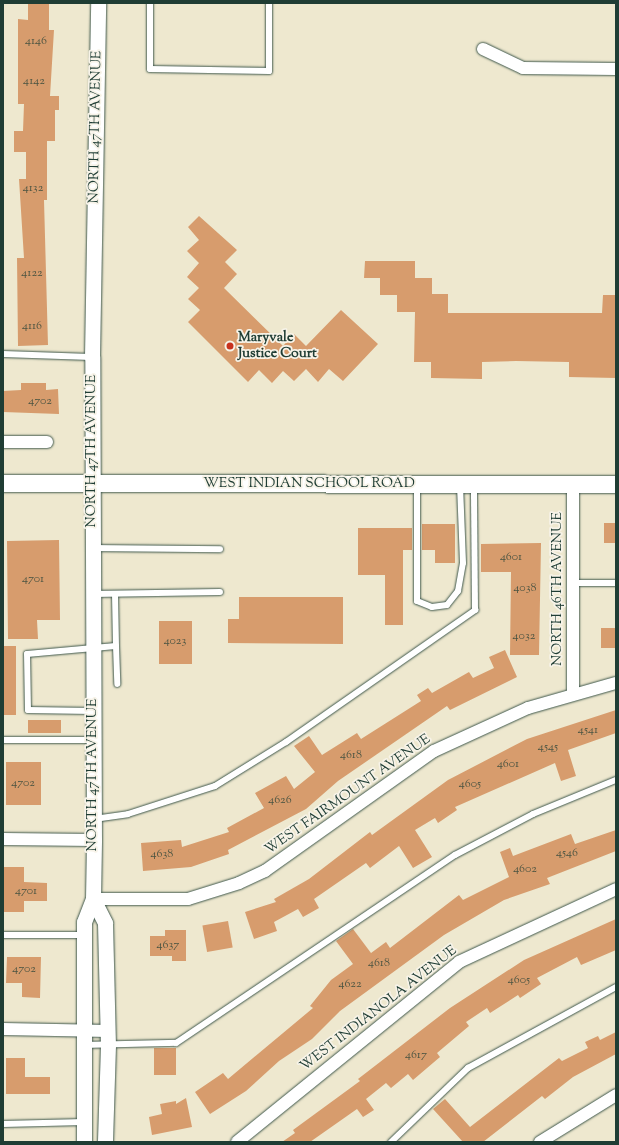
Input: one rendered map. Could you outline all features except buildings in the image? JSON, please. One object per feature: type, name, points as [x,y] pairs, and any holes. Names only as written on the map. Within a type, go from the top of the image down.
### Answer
[{"type":"main road","name":"WEST INDIAN SCHOOL ROAD","points":[[3,483],[616,484]]},
{"type":"street","name":"NORTH 47TH AVENUE","points":[[84,1142],[84,922],[93,900],[94,840],[92,820],[92,357],[98,3]]},
{"type":"street","points":[[483,49],[523,68],[616,69]]},
{"type":"street","points":[[3,442],[47,442]]},
{"type":"street","name":"NORTH 46TH AVENUE","points":[[573,484],[573,694]]},
{"type":"street","name":"WEST FAIRMOUNT AVENUE","points":[[93,900],[188,899],[239,883],[265,871],[434,750],[528,708],[573,694],[616,684]]},
{"type":"street","points":[[3,839],[94,840]]},
{"type":"street","name":"WEST INDIANOLA AVENUE","points":[[237,1142],[459,962],[616,889]]},
{"type":"street","name":"NORTH 47TH AVENUE","points":[[93,900],[105,922],[108,1038],[105,1142]]},
{"type":"street","points":[[3,1029],[85,1038],[108,1038]]},
{"type":"street","points":[[540,1142],[616,1095]]},
{"type":"lane","points":[[150,3],[150,69],[269,71],[269,3]]},
{"type":"lane","points":[[3,354],[92,357]]},
{"type":"lane","points":[[417,484],[417,601],[432,607],[447,605],[458,592],[463,563],[467,484]]},
{"type":"lane","points":[[92,820],[128,814],[214,786],[286,742],[475,610],[467,484]]},
{"type":"lane","points":[[92,548],[220,549]]},
{"type":"lane","points":[[573,583],[616,584]]},
{"type":"lane","points":[[92,594],[220,592]]},
{"type":"lane","points":[[115,594],[117,684]]},
{"type":"lane","points":[[92,712],[28,710],[27,654],[116,646]]},
{"type":"lane","points":[[3,740],[92,740]]},
{"type":"lane","points":[[108,1038],[176,1043],[454,855],[533,814],[616,780]]},
{"type":"lane","points":[[3,935],[84,935]]},
{"type":"lane","points":[[391,1142],[468,1068],[616,988]]},
{"type":"lane","points":[[3,1124],[84,1122]]},
{"type":"place","name":"Maryvale Justice Court","points":[[230,346]]}]
